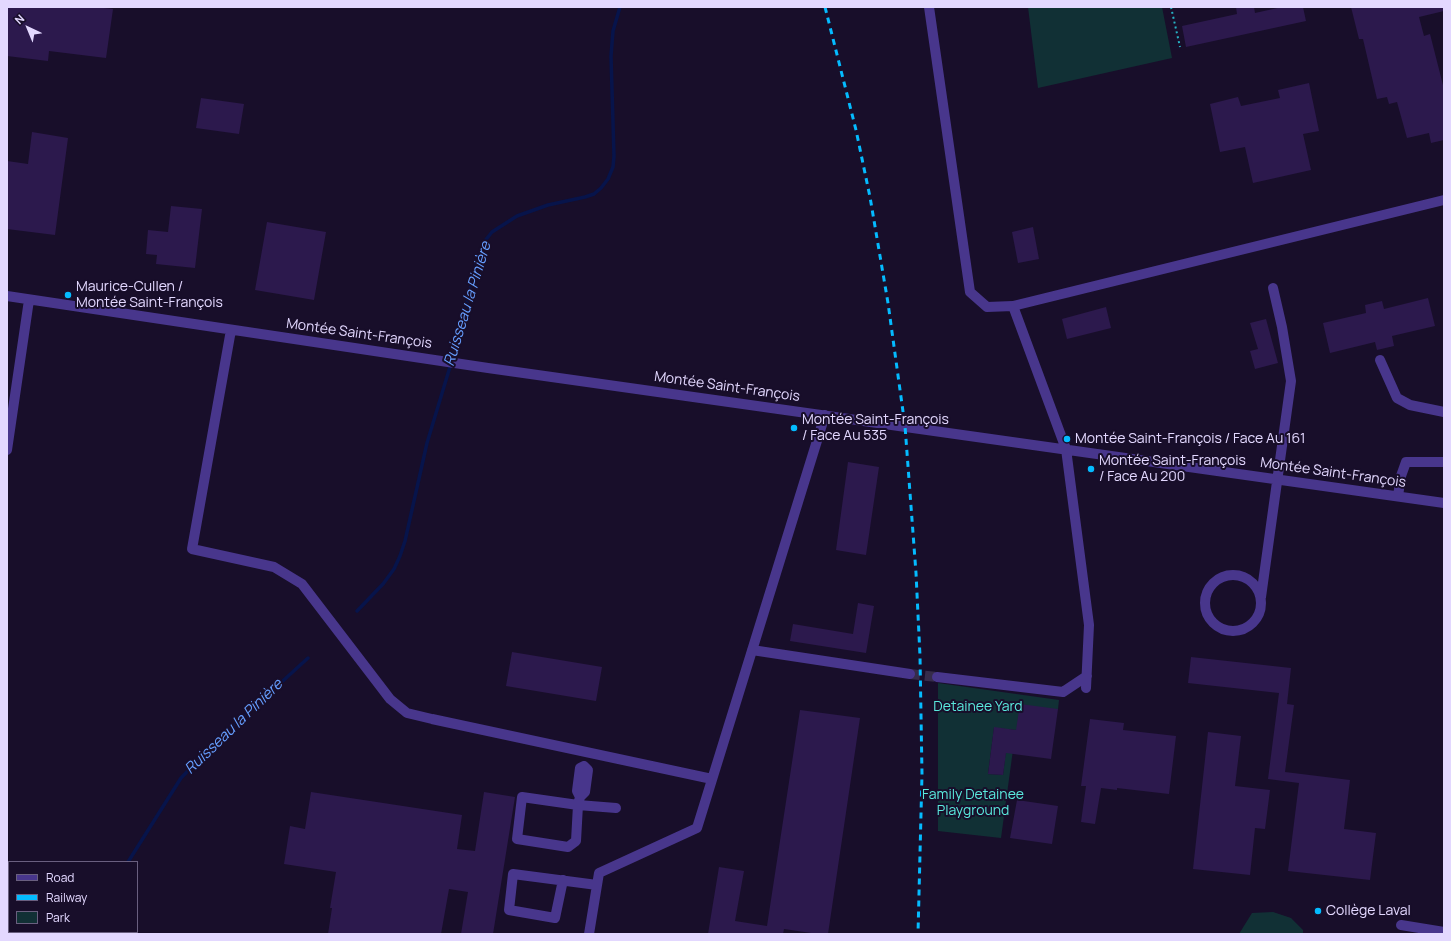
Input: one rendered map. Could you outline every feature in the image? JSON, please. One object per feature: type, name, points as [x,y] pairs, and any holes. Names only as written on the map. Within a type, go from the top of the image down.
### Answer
[{"type":"street","points":[[929,7],[970,292],[987,307],[1013,306],[1444,200]]},
{"type":"street","points":[[1261,597],[1258,589],[1252,582],[1244,577],[1235,575],[1225,576],[1216,580],[1210,587],[1206,596],[1205,606],[1212,623],[1228,631],[1238,631],[1246,628],[1256,619],[1261,606],[1291,381],[1282,328],[1273,288]]},
{"type":"street","name":"Montée Saint-François","points":[[7,296],[478,366],[1444,503]]},
{"type":"street","points":[[7,450],[9,423],[29,300]]},
{"type":"street","points":[[1013,306],[1066,449],[1089,625],[1086,688]]},
{"type":"street","points":[[231,330],[192,549],[274,567],[302,584],[390,699],[407,712],[432,720],[712,779]]},
{"type":"street","points":[[1380,360],[1397,398],[1410,405],[1444,412]]},
{"type":"street","points":[[589,934],[599,873],[697,828],[825,415]]},
{"type":"street","points":[[1398,496],[1401,476],[1406,462],[1444,462]]},
{"type":"street","points":[[752,650],[910,674]]},
{"type":"street","points":[[937,677],[1063,692],[1087,676]]},
{"type":"street","points":[[587,752],[584,766],[588,770],[585,792],[579,801],[576,841],[568,847],[517,839],[522,797],[579,801],[616,808]]},
{"type":"street","points":[[563,880],[555,918],[509,910],[513,874],[563,880],[597,885]]},
{"type":"street","points":[[1401,925],[1444,932]]},
{"type":"path","points":[[1171,7],[1180,47]]},
{"type":"green space","points":[[1028,7],[1162,7],[1172,58],[1038,88]]},
{"type":"green space","points":[[938,683],[1059,700],[1058,709],[1016,730],[994,728],[988,774],[1003,775],[1008,734],[1015,735],[1001,838],[938,831]]},
{"type":"green space","points":[[1273,912],[1291,918],[1303,930],[1303,934],[1239,934],[1252,913]]},
{"type":"building","points":[[7,7],[95,7],[113,9],[106,58],[49,51],[48,61],[7,56]]},
{"type":"building","points":[[1236,7],[1254,7],[1255,13],[1282,7],[1303,7],[1306,21],[1186,47],[1182,26],[1237,14]]},
{"type":"building","points":[[1351,7],[1444,7],[1444,11],[1419,17],[1424,36],[1430,34],[1444,89],[1444,140],[1431,143],[1429,133],[1407,138],[1397,102],[1389,104],[1387,97],[1377,99],[1363,39],[1359,39]]},
{"type":"building","points":[[1309,83],[1319,131],[1303,134],[1311,170],[1253,183],[1245,147],[1220,152],[1210,104],[1238,97],[1241,106],[1280,98],[1278,90]]},
{"type":"building","points":[[201,98],[244,104],[239,134],[196,128]]},
{"type":"building","points":[[32,132],[68,138],[55,235],[7,229],[7,161],[28,164]]},
{"type":"building","points":[[171,206],[202,209],[195,268],[156,264],[157,255],[146,254],[148,230],[168,232]]},
{"type":"building","points":[[267,222],[326,232],[314,300],[255,290]]},
{"type":"building","points":[[1033,227],[1039,259],[1018,263],[1012,232]]},
{"type":"building","points":[[1428,298],[1435,326],[1392,336],[1394,346],[1377,350],[1375,342],[1330,353],[1323,323],[1366,313],[1365,305],[1382,301],[1384,309]]},
{"type":"building","points":[[1106,307],[1111,328],[1067,339],[1062,319]]},
{"type":"building","points":[[1266,319],[1278,363],[1255,369],[1250,351],[1258,349],[1250,323]]},
{"type":"building","points":[[848,462],[879,467],[866,555],[836,550]]},
{"type":"building","points":[[858,603],[874,606],[866,653],[790,641],[793,624],[853,634]]},
{"type":"building","points":[[512,652],[602,667],[596,701],[506,686]]},
{"type":"building","points":[[1191,657],[1291,668],[1287,704],[1294,705],[1285,772],[1350,780],[1344,829],[1376,833],[1370,880],[1288,871],[1299,783],[1268,779],[1279,693],[1188,683]]},
{"type":"building","points":[[1020,704],[1058,709],[1051,759],[1006,753],[1003,775],[988,774],[994,727],[1016,730]]},
{"type":"building","points":[[800,710],[860,718],[828,934],[784,929],[783,934],[708,934],[719,867],[744,871],[735,921],[767,926]]},
{"type":"building","points":[[1090,719],[1124,723],[1123,730],[1176,736],[1169,794],[1117,788],[1117,790],[1101,788],[1095,824],[1081,822],[1086,786],[1081,786]]},
{"type":"building","points":[[1208,732],[1241,736],[1235,786],[1270,790],[1265,829],[1255,828],[1250,875],[1193,869]]},
{"type":"building","points":[[311,792],[462,815],[457,849],[475,851],[484,792],[515,797],[493,934],[461,934],[468,892],[449,889],[441,934],[328,934],[332,908],[330,908],[336,872],[284,864],[290,826],[305,829]]},
{"type":"building","points":[[1017,800],[1058,806],[1052,844],[1010,838]]},
{"type":"waterway","name":"Ruisseau la Pinière","points":[[357,611],[383,584],[394,569],[400,556],[405,541],[427,443],[459,337],[476,264],[484,242],[492,232],[517,216],[548,205],[594,194],[608,179],[613,167],[614,156],[611,56],[613,31],[620,7]]},
{"type":"waterway","name":"Ruisseau la Pinière","points":[[129,861],[181,778],[217,741],[308,658]]},
{"type":"tunnel","points":[[910,674],[937,677]]},
{"type":"railway","points":[[825,7],[856,130],[870,197],[888,303],[905,426],[916,573],[920,656],[922,774],[918,934]]},
{"type":"place","name":"Maurice-Cullen / Montée Saint-François","points":[[68,295]]},
{"type":"place","name":"Montée Saint-François / Face Au 535","points":[[794,428]]},
{"type":"place","name":"Montée Saint-François / Face Au 161","points":[[1067,439]]},
{"type":"place","name":"Montée Saint-François / Face Au 200","points":[[1091,469]]},
{"type":"place","name":"Collège Laval","points":[[1318,911]]},
{"type":"park label","name":"Detainee Yard","points":[[978,707]]},
{"type":"park label","name":"Family Detainee Playground","points":[[973,804]]}]
